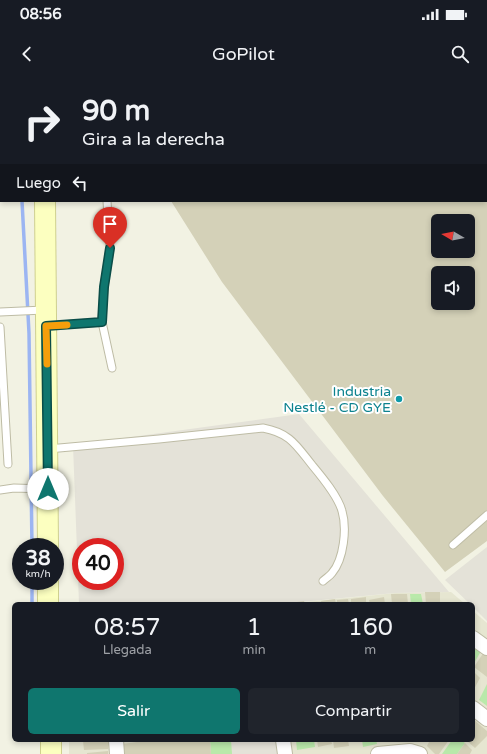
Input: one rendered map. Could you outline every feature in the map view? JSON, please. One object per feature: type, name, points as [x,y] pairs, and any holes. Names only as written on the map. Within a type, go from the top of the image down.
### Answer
[{"type":"street","points":[[45,202],[42,316],[48,449],[41,489],[47,538]]},
{"type":"street","points":[[48,590],[48,602]]},
{"type":"street","points":[[475,639],[487,648]]},
{"type":"street","points":[[475,710],[487,719]]},
{"type":"street","points":[[51,742],[51,754]]},
{"type":"street","points":[[116,742],[117,754]]},
{"type":"street","points":[[283,742],[285,754]]},
{"type":"street","points":[[378,754],[410,751],[420,754]]},
{"type":"lane","points":[[107,202],[110,248],[104,287],[102,322],[112,368]]},
{"type":"lane","points":[[0,312],[15,310],[42,316],[102,322]]},
{"type":"lane","points":[[0,327],[8,464]]},
{"type":"lane","points":[[48,449],[263,428],[283,434],[293,440],[328,484],[342,510],[344,524],[343,544],[333,572],[323,581]]},
{"type":"lane","points":[[0,490],[14,488],[41,489]]},
{"type":"lane","points":[[453,545],[487,515]]},
{"type":"shaded area","points":[[299,414],[449,592],[395,593],[300,602],[79,602],[78,590],[124,590],[124,538],[77,538],[73,445]]},
{"type":"shaded area","points":[[487,547],[487,621],[475,609],[475,602],[468,602],[445,580]]},
{"type":"shaded area","points":[[451,592],[463,602],[307,602],[396,593]]},
{"type":"shaded area","points":[[475,613],[487,623],[487,754],[69,754],[69,742],[475,742]]},
{"type":"shaded area","points":[[231,742],[277,742],[278,754],[232,754]]},
{"type":"green space","points":[[410,594],[421,594],[423,602],[411,602]]},
{"type":"green space","points":[[475,642],[483,648],[475,661]]},
{"type":"green space","points":[[487,684],[487,706],[479,700]]},
{"type":"green space","points":[[210,742],[231,742],[232,754],[211,754]]},
{"type":"green space","points":[[296,742],[314,742],[315,747],[297,750]]},
{"type":"green space","points":[[362,742],[376,742],[377,744],[363,747]]},
{"type":"green space","points":[[451,742],[465,743],[457,754],[442,754]]},
{"type":"building","name":"Industria Nestlé - CD GYE","points":[[172,202],[487,202],[487,541],[445,572],[383,496],[222,282]]},
{"type":"building","points":[[425,592],[440,592],[440,602],[426,602]]},
{"type":"building","points":[[391,594],[407,594],[408,602],[392,602]]},
{"type":"building","points":[[366,597],[366,602],[351,602],[351,599]]},
{"type":"building","points":[[384,597],[385,602],[370,602],[369,600]]},
{"type":"building","points":[[335,599],[336,602],[321,602]]},
{"type":"building","points":[[348,599],[349,602],[337,602],[337,600]]},
{"type":"building","points":[[486,649],[487,677],[475,668]]},
{"type":"building","points":[[475,673],[480,678],[475,687]]},
{"type":"building","points":[[475,721],[487,731],[487,736],[475,748],[468,742],[475,742]]},
{"type":"building","points":[[83,742],[109,742],[108,749],[84,750]]},
{"type":"building","points":[[137,742],[210,742],[211,754],[123,754],[122,744]]},
{"type":"building","points":[[317,742],[332,742],[332,744],[318,747]]},
{"type":"building","points":[[333,742],[348,742],[349,746],[334,748]]},
{"type":"building","points":[[429,742],[448,742],[439,754],[435,754],[427,746]]},
{"type":"building","points":[[465,743],[472,750],[470,754],[457,754]]},
{"type":"building","points":[[108,751],[108,754],[87,754],[87,753]]},
{"type":"waterway","points":[[22,202],[29,333],[32,538]]},
{"type":"waterway","points":[[32,590],[32,602]]},
{"type":"slow traffic","points":[[47,364],[46,326],[67,325]]},
{"type":"place","name":"Industria Nestlé - CD GYE","points":[[399,399]]},
{"type":"route","points":[[48,489],[46,326],[102,322],[104,287],[110,248]]}]
